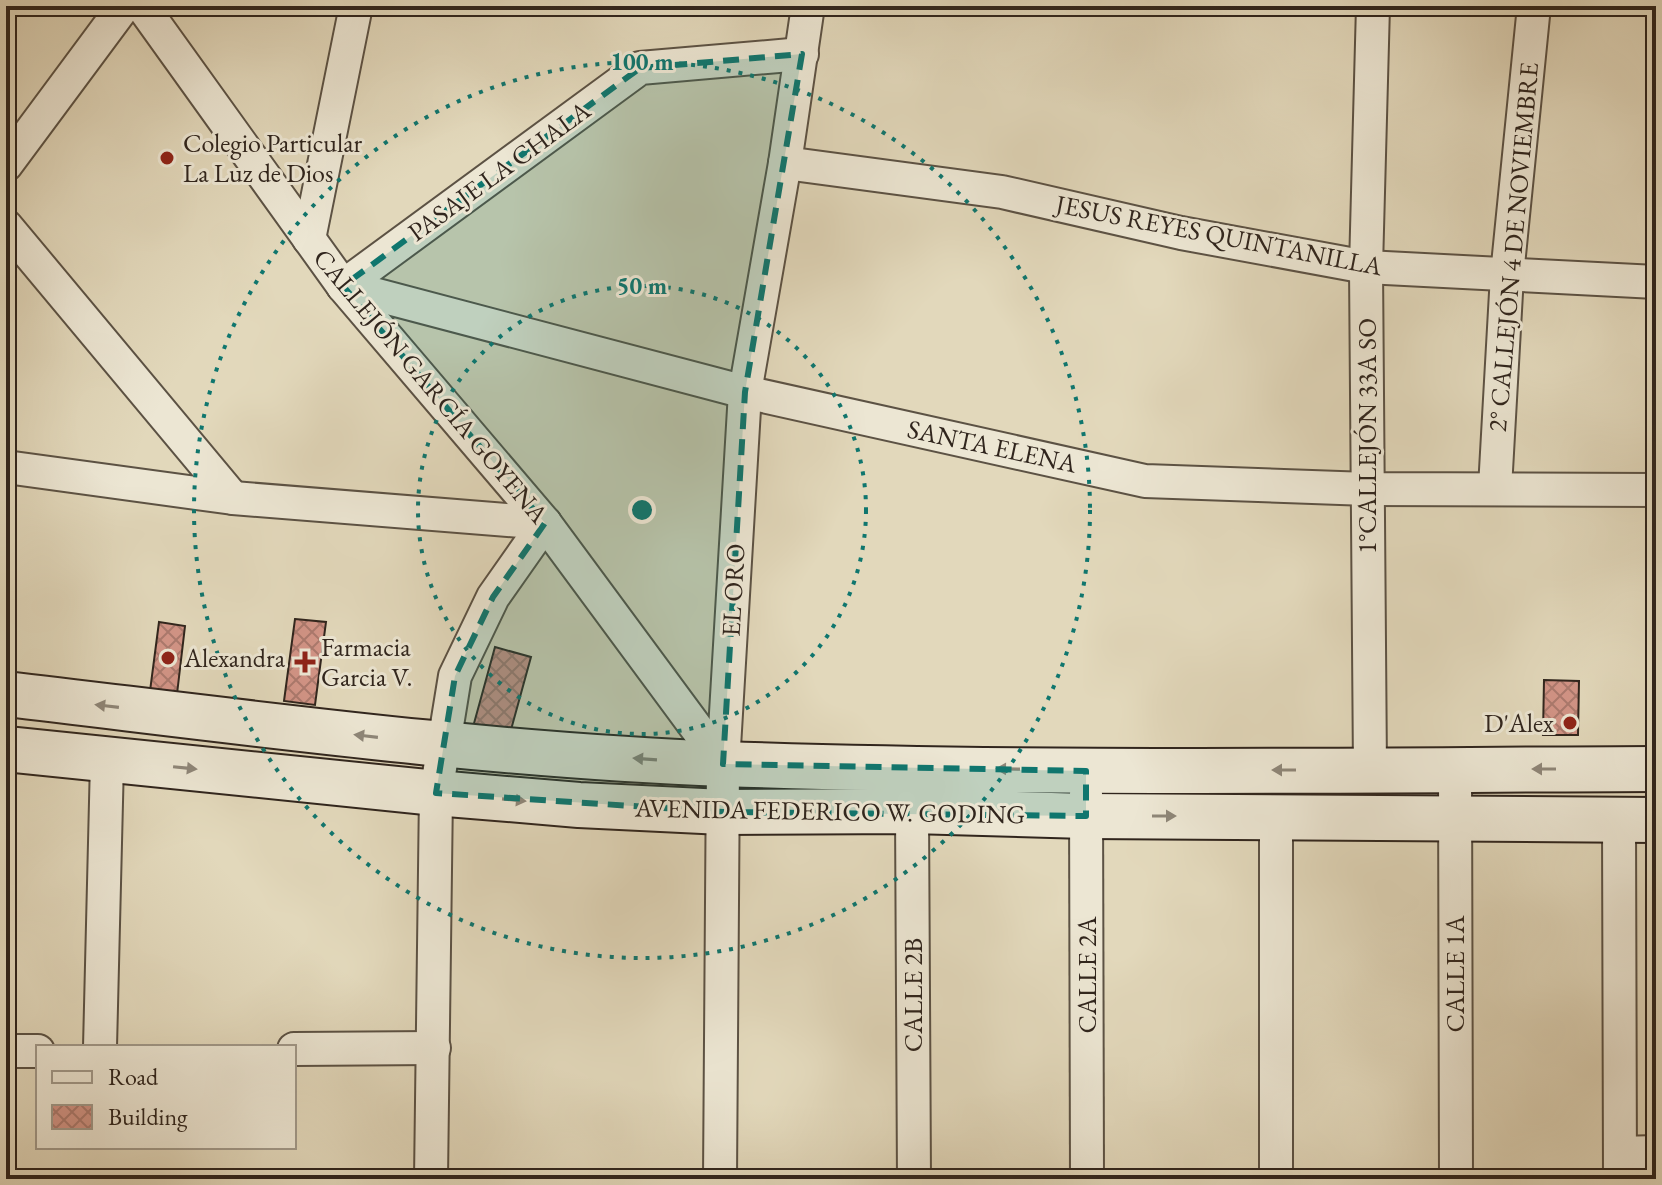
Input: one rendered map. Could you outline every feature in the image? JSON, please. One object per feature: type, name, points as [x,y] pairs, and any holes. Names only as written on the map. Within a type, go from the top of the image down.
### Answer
[{"type":"street","points":[[6,165],[124,6]]},
{"type":"street","name":"CALLEJÓN GARCÍA GOYENA","points":[[142,6],[343,286],[545,523],[723,764]]},
{"type":"street","points":[[309,239],[356,6]]},
{"type":"street","name":"EL ORO","points":[[720,1179],[723,764],[745,392],[785,163],[808,6]]},
{"type":"street","name":"1°CALLEJÓN 33A SO","points":[[1370,770],[1366,267],[1373,6]]},
{"type":"street","name":"2° CALLEJÓN 4 DE NOVIEMBRE","points":[[1495,488],[1507,275],[1534,6]]},
{"type":"street","name":"PASAJE LA CHALA","points":[[343,286],[640,68],[802,54]]},
{"type":"street","name":"JESUS REYES QUINTANILLA","points":[[785,163],[1002,192],[1181,233],[1366,267],[1656,282]]},
{"type":"street","points":[[6,226],[233,498]]},
{"type":"street","name":"SANTA ELENA","points":[[343,286],[745,392],[1145,481],[1368,489],[1656,490]]},
{"type":"street","points":[[6,467],[233,498],[545,523]]},
{"type":"street","points":[[431,1179],[436,793],[443,745],[455,676],[493,597],[545,523]]},
{"type":"street","name":"AVENIDA FEDERICO W. GODING","points":[[6,694],[443,745],[723,764],[1086,771]]},
{"type":"street","name":"AVENIDA FEDERICO W. GODING","points":[[6,749],[436,793],[579,805],[723,812],[912,811],[1086,816],[1637,820]]},
{"type":"street","points":[[100,1045],[107,761]]},
{"type":"street","name":"CALLE 1A","points":[[1455,769],[1456,1179]]},
{"type":"street","points":[[1086,771],[1656,769]]},
{"type":"street","name":"CALLE 2A","points":[[1086,771],[1087,1179]]},
{"type":"street","name":"CALLE 2B","points":[[912,811],[914,1179]]},
{"type":"street","points":[[1276,817],[1276,1179]]},
{"type":"street","points":[[1637,820],[1620,1166],[1656,1152]]},
{"type":"street","points":[[296,1049],[434,1048]]},
{"type":"street","points":[[6,1051],[36,1051]]},
{"type":"highlighted area","points":[[802,54],[745,392],[723,764],[1086,771],[1086,816],[723,812],[436,793],[455,676],[493,597],[545,523],[343,286],[640,68]]},
{"type":"building","name":"Farmacia Garcia V.","points":[[295,619],[326,622],[315,705],[284,701]]},
{"type":"building","name":"Alexandra","points":[[159,622],[185,626],[177,694],[150,691]]},
{"type":"building","points":[[495,647],[531,657],[509,737],[473,727]]},
{"type":"building","points":[[1544,680],[1579,681],[1578,735],[1543,735]]},
{"type":"place","name":"Colegio Particular La Luz de Dios","points":[[167,158]]},
{"type":"place","name":"Alexandra","points":[[168,658]]},
{"type":"place","name":"Farmacia Garcia V.","points":[[305,662]]},
{"type":"place","name":"D'Alex","points":[[1570,723]]}]
